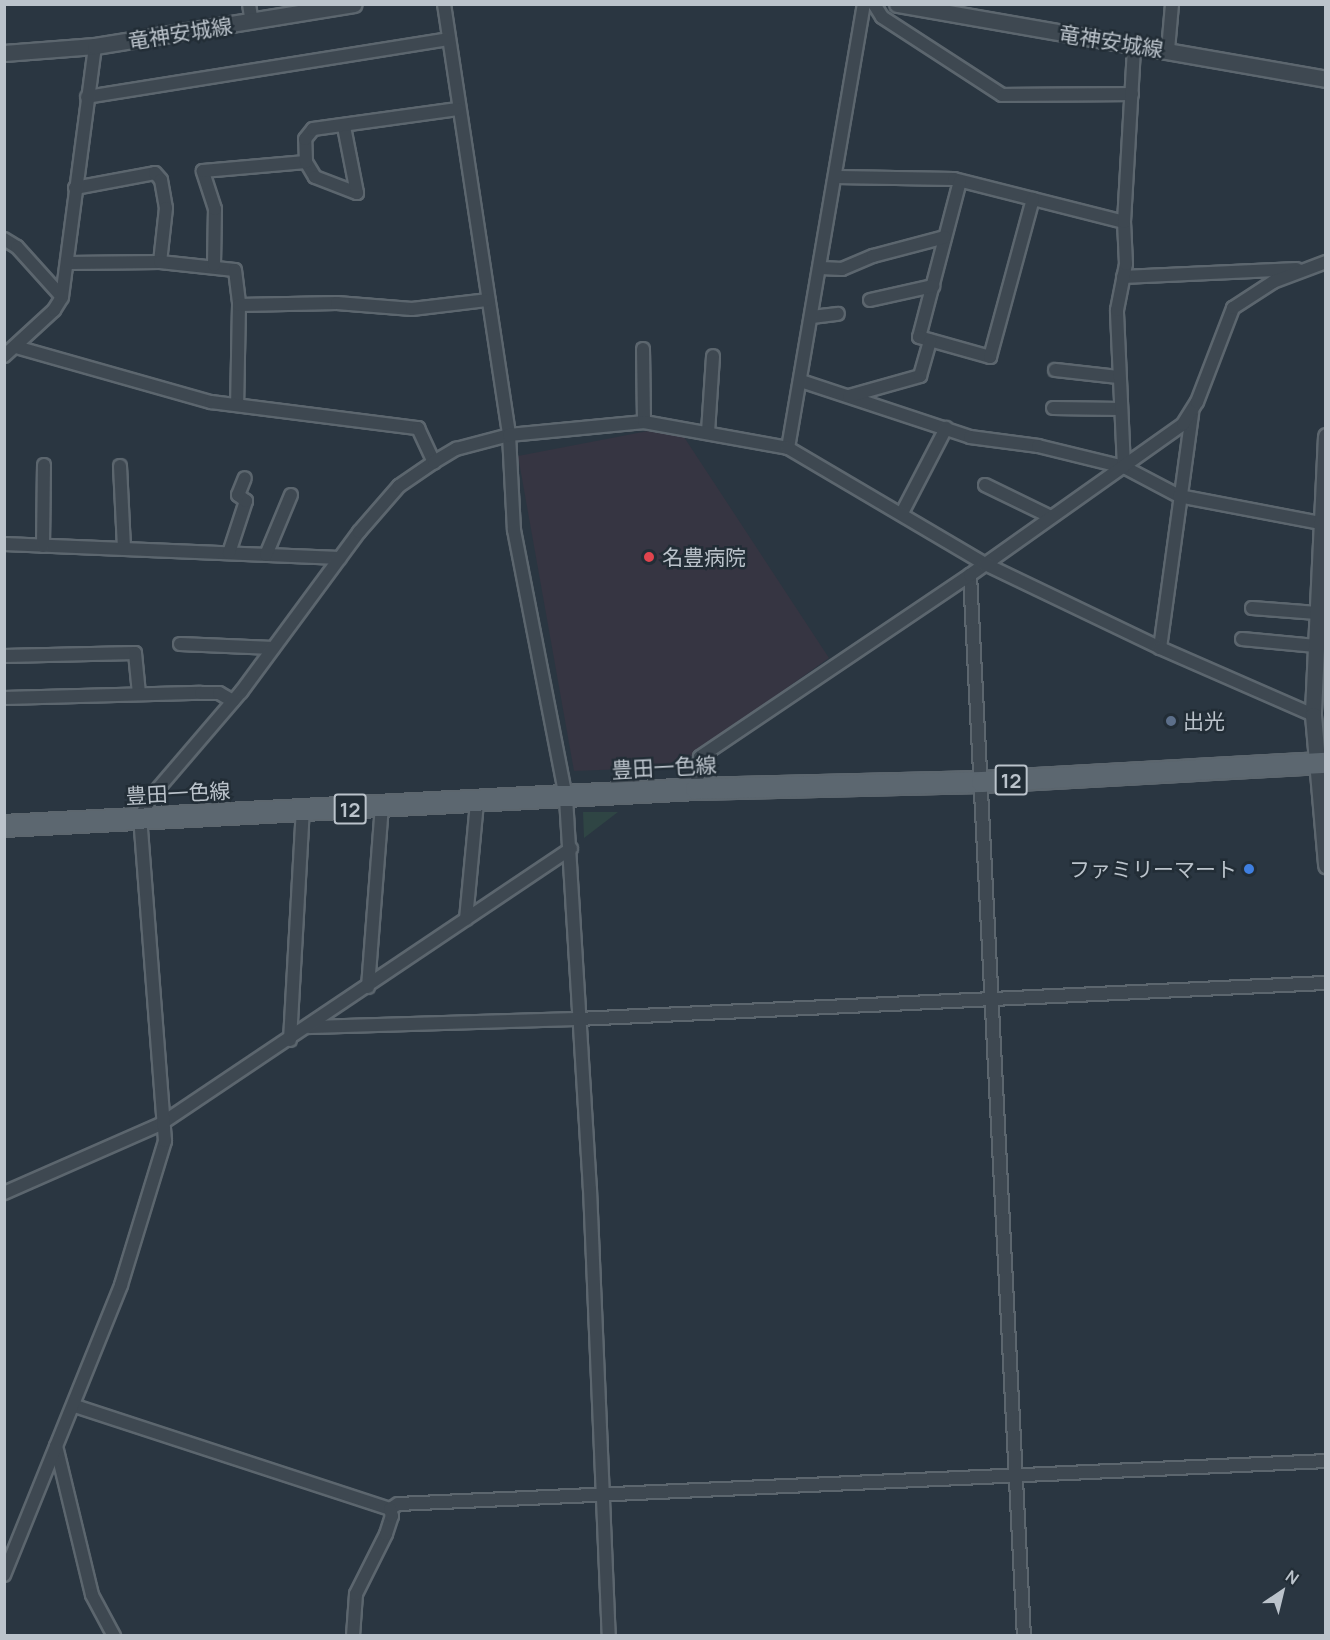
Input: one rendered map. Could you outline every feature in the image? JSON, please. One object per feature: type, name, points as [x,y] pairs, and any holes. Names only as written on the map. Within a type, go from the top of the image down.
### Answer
[{"type":"main road","name":"豊田一色線","points":[[4,826],[566,798],[696,789],[982,782],[1320,763]]},
{"type":"street","points":[[249,4],[252,22]]},
{"type":"street","name":"竜神安城線","points":[[4,53],[95,46],[354,4]]},
{"type":"street","points":[[444,4],[509,435],[514,530],[566,798],[571,848],[609,1635]]},
{"type":"street","points":[[788,448],[837,177],[864,4]]},
{"type":"street","points":[[874,4],[882,17],[1002,95],[1024,98],[1132,94]]},
{"type":"street","name":"竜神安城線","points":[[897,4],[1326,79]]},
{"type":"street","points":[[1168,50],[1173,4]]},
{"type":"street","points":[[87,97],[448,39]]},
{"type":"street","points":[[4,356],[54,310],[62,297],[95,46]]},
{"type":"street","points":[[1124,467],[1117,377],[1117,310],[1124,277],[1124,222],[1134,46]]},
{"type":"street","points":[[344,127],[357,193],[315,177],[306,162],[305,138],[313,129],[344,127],[458,108]]},
{"type":"street","points":[[214,265],[216,216],[203,171],[306,162]]},
{"type":"street","points":[[75,188],[155,173],[161,180],[166,208],[160,262]]},
{"type":"street","points":[[837,177],[960,181],[1124,222]]},
{"type":"street","points":[[960,181],[919,337],[990,357],[1033,199]]},
{"type":"street","points":[[821,268],[842,269],[873,256],[945,237]]},
{"type":"street","points":[[4,239],[17,247],[62,297]]},
{"type":"street","points":[[68,263],[160,262],[214,265],[235,270],[239,305],[237,405]]},
{"type":"street","points":[[696,789],[700,757],[970,576],[1183,424],[1192,409],[1233,308],[1273,282],[1326,262]]},
{"type":"street","points":[[1124,277],[1307,269]]},
{"type":"street","points":[[870,300],[933,286]]},
{"type":"street","points":[[239,305],[337,303],[412,309],[488,300]]},
{"type":"street","points":[[812,317],[838,314]]},
{"type":"street","points":[[848,396],[920,376],[930,340]]},
{"type":"street","points":[[16,347],[211,402],[418,428],[434,462]]},
{"type":"street","points":[[643,349],[644,422]]},
{"type":"street","points":[[708,432],[712,356]]},
{"type":"street","points":[[1055,370],[1117,377]]},
{"type":"street","points":[[801,381],[970,437],[1038,446],[1124,467],[1179,496],[1323,525]]},
{"type":"street","points":[[1053,408],[1121,409]]},
{"type":"street","points":[[1160,648],[1192,409]]},
{"type":"street","points":[[4,1575],[56,1446],[75,1406],[127,1268],[165,1141],[161,1124],[140,819],[150,798],[233,701],[340,558],[399,486],[434,462],[456,449],[509,435],[644,422],[788,448],[902,513],[985,564],[1160,648],[1313,714]]},
{"type":"street","points":[[902,513],[946,428]]},
{"type":"street","points":[[1326,436],[1313,714],[1320,763],[1326,865]]},
{"type":"street","points":[[43,546],[44,465]]},
{"type":"street","points":[[120,466],[124,549]]},
{"type":"street","points":[[229,553],[246,501],[238,495],[245,478]]},
{"type":"street","points":[[985,484],[1051,517]]},
{"type":"street","points":[[266,555],[291,495]]},
{"type":"street","points":[[4,544],[340,558]]},
{"type":"street","points":[[970,576],[994,998],[1024,1635]]},
{"type":"street","points":[[1252,608],[1317,613]]},
{"type":"street","points":[[1242,639],[1316,646]]},
{"type":"street","points":[[180,644],[273,648]]},
{"type":"street","points":[[4,656],[135,653],[139,694]]},
{"type":"street","points":[[4,698],[219,693],[233,701]]},
{"type":"street","points":[[466,919],[477,802]]},
{"type":"street","points":[[368,987],[382,807]]},
{"type":"street","points":[[290,1040],[303,811]]},
{"type":"street","points":[[4,1192],[161,1124],[290,1040],[571,848]]},
{"type":"street","points":[[309,1027],[578,1019],[1326,983]]},
{"type":"street","points":[[75,1406],[390,1509]]},
{"type":"street","points":[[56,1446],[92,1595],[114,1635]]},
{"type":"street","points":[[390,1509],[398,1504],[1326,1461]]},
{"type":"street","points":[[353,1635],[356,1594],[386,1534],[392,1516],[390,1509]]},
{"type":"shaded area","name":"名豊病院","points":[[648,431],[684,437],[829,658],[676,767],[574,771],[518,456]]},
{"type":"green space","points":[[583,812],[618,812],[584,838]]},
{"type":"place","name":"名豊病院","points":[[649,557]]},
{"type":"place","name":"出光","points":[[1171,721]]},
{"type":"place","name":"ファミリーマート","points":[[1249,869]]}]
